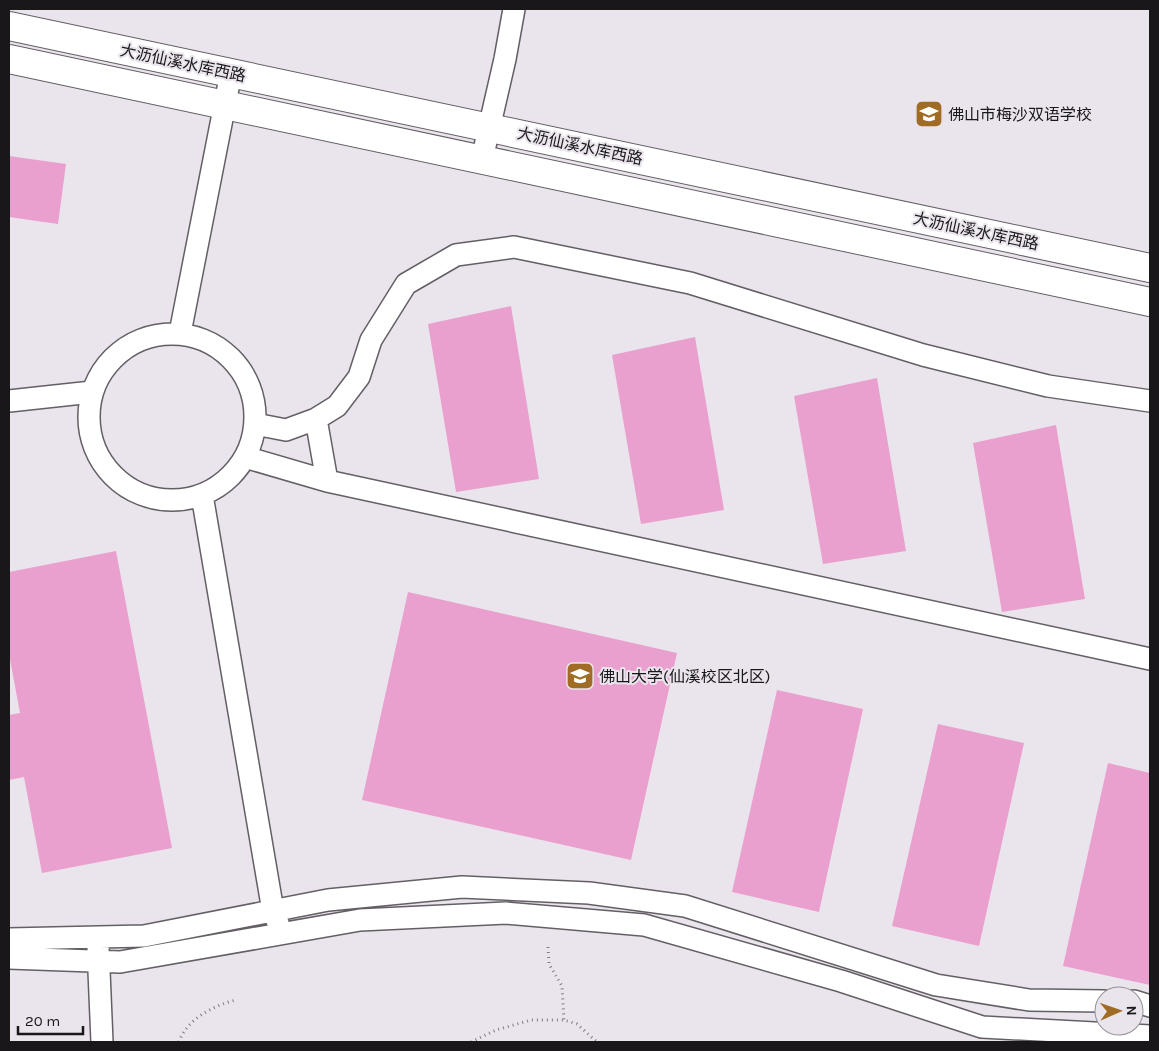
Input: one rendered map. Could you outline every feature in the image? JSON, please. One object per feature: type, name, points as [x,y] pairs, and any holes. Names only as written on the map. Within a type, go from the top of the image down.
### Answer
[{"type":"street","points":[[482,159],[505,59],[514,9]]},
{"type":"street","name":"大沥仙溪水库西路","points":[[9,26],[1150,268]]},
{"type":"street","points":[[9,59],[1150,302]]},
{"type":"street","points":[[180,334],[230,73]]},
{"type":"street","points":[[255,424],[286,430],[316,419],[337,406],[360,377],[371,340],[406,284],[456,255],[514,247],[690,283],[923,355],[1048,386],[1150,401]]},
{"type":"street","points":[[180,334],[206,340],[229,355],[246,378],[255,404],[254,433],[245,457],[226,481],[202,495],[174,500],[146,496],[122,483],[103,463],[92,439],[90,412],[92,392],[109,363],[128,346],[153,335],[180,334]]},
{"type":"street","points":[[9,401],[92,392]]},
{"type":"street","points":[[316,419],[327,481]]},
{"type":"street","points":[[245,457],[327,481],[1150,659]]},
{"type":"street","points":[[202,495],[273,910],[282,933]]},
{"type":"street","points":[[9,939],[144,936],[328,900],[462,887],[589,893],[684,906],[936,985],[1029,1000],[1094,1001]]},
{"type":"street","points":[[9,958],[120,962],[360,920],[506,913],[644,925],[841,981],[982,1026],[1150,1036]]},
{"type":"street","points":[[98,936],[102,1042]]},
{"type":"path","points":[[548,947],[549,964],[562,986],[564,1020]]},
{"type":"path","points":[[180,1042],[182,1032],[201,1016],[223,1003],[236,1000]]},
{"type":"path","points":[[471,1042],[496,1030],[530,1020],[564,1020],[577,1024],[598,1042]]},
{"type":"building","points":[[9,156],[66,164],[58,224],[9,217]]},
{"type":"building","points":[[511,306],[539,479],[456,492],[428,324]]},
{"type":"building","points":[[695,337],[724,510],[641,524],[612,355]]},
{"type":"building","points":[[877,378],[906,551],[823,564],[794,396]]},
{"type":"building","points":[[1056,425],[1085,599],[1002,612],[973,443]]},
{"type":"building","points":[[116,551],[172,848],[42,873],[24,777],[9,780],[9,715],[20,713],[9,654],[9,572]]},
{"type":"building","points":[[408,592],[677,653],[631,860],[362,800]]},
{"type":"building","points":[[777,690],[863,709],[819,912],[732,892]]},
{"type":"building","points":[[938,724],[1024,743],[979,946],[892,926]]},
{"type":"building","points":[[1108,763],[1150,773],[1150,985],[1063,966]]},
{"type":"place","name":"佛山市梅沙双语学校","points":[[929,114]]},
{"type":"place","name":"佛山大学(仙溪校区北区)","points":[[580,676]]}]
